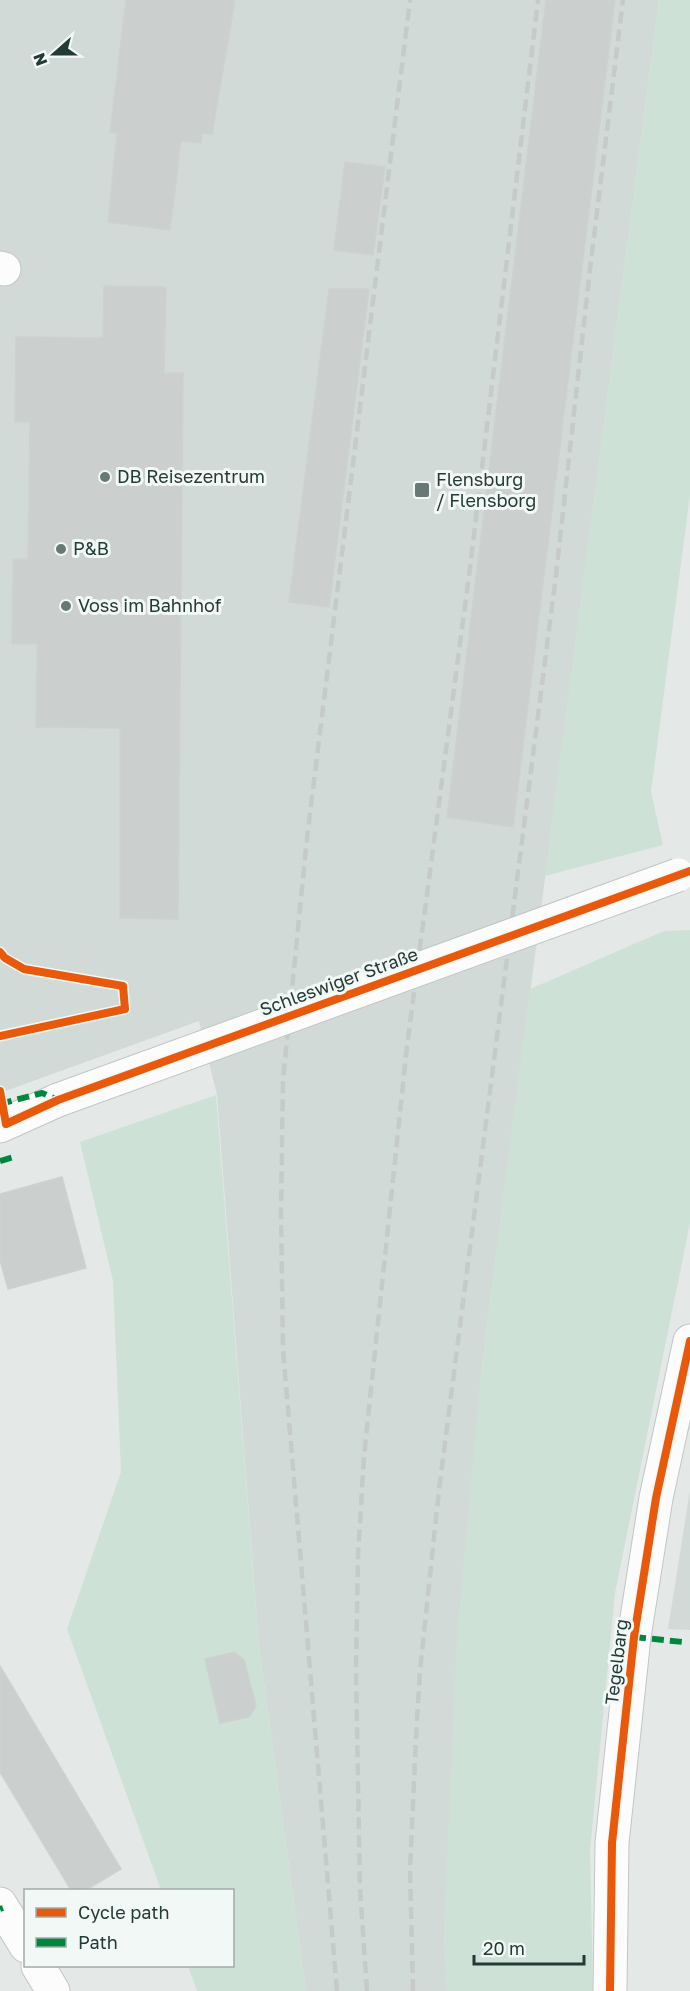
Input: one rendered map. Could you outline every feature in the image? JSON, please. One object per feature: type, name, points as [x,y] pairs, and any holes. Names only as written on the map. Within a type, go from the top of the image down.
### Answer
[{"type":"street","name":"Schleswiger Straße","points":[[0,1126],[58,1100],[684,873]]},
{"type":"street","name":"Tegelbarg","points":[[610,1991],[612,1843],[634,1637],[656,1498],[690,1341]]},
{"type":"street","points":[[0,1904],[24,1943]]},
{"type":"street","points":[[39,1967],[53,1991]]},
{"type":"shaded area","points":[[0,0],[659,0],[482,1364],[444,1930],[447,1991],[306,1991],[259,1646],[217,1095],[199,1021],[0,1093]]},
{"type":"shaded area","points":[[690,1490],[690,1630],[668,1629]]},
{"type":"green space","points":[[659,0],[690,0],[690,495],[651,792],[663,845],[545,876]]},
{"type":"green space","points":[[690,930],[690,1223],[615,1593],[590,1850],[593,1991],[447,1991],[444,1930],[457,1638],[482,1363],[530,989],[664,931]]},
{"type":"green space","points":[[216,1095],[259,1646],[306,1991],[197,1991],[188,1967],[234,1967],[234,1889],[161,1889],[67,1629],[121,1472],[113,1281],[80,1142]]},
{"type":"building","points":[[126,0],[235,0],[212,134],[202,133],[201,143],[181,141],[170,230],[108,222],[117,133],[110,132]]},
{"type":"building","points":[[546,0],[615,0],[513,827],[447,817]]},
{"type":"building","points":[[345,162],[385,167],[373,255],[334,250]]},
{"type":"building","points":[[104,286],[166,287],[164,373],[183,373],[178,919],[120,918],[120,728],[36,727],[37,644],[12,644],[13,559],[28,559],[30,422],[15,422],[16,337],[103,338]]},
{"type":"building","points":[[329,289],[369,289],[329,607],[289,602]]},
{"type":"building","points":[[62,1177],[86,1268],[8,1289],[0,1260],[0,1194]]},
{"type":"building","points":[[234,1652],[244,1660],[256,1706],[249,1717],[220,1723],[205,1659]]},
{"type":"building","points":[[0,1666],[121,1869],[88,1889],[70,1889],[0,1772]]},
{"type":"railway","points":[[337,1991],[283,1349],[281,1213],[283,1080],[307,838],[410,0]]},
{"type":"railway","points":[[367,1991],[360,1889],[356,1671],[358,1556],[364,1456],[407,1046],[470,568],[538,0]]},
{"type":"railway","points":[[413,1991],[410,1869],[416,1737],[420,1671],[439,1490],[556,575],[623,0]]},
{"type":"marked path","points":[[0,1104],[42,1093],[58,1100]]},
{"type":"marked path","points":[[0,1161],[14,1157]]},
{"type":"marked path","points":[[634,1637],[683,1642]]},
{"type":"cycle path","points":[[0,1091],[6,1124],[58,1100],[690,871]]},
{"type":"cycle path","points":[[0,952],[5,958],[24,969],[123,986],[125,1009],[0,1036]]},
{"type":"cycle path","points":[[610,1991],[612,1843],[634,1637],[656,1498],[690,1341]]},
{"type":"place","name":"DB Reisezentrum","points":[[105,477]]},
{"type":"place","name":"Flensburg / Flensborg","points":[[422,490]]},
{"type":"place","name":"P&B","points":[[61,549]]},
{"type":"place","name":"Voss im Bahnhof","points":[[66,606]]}]
